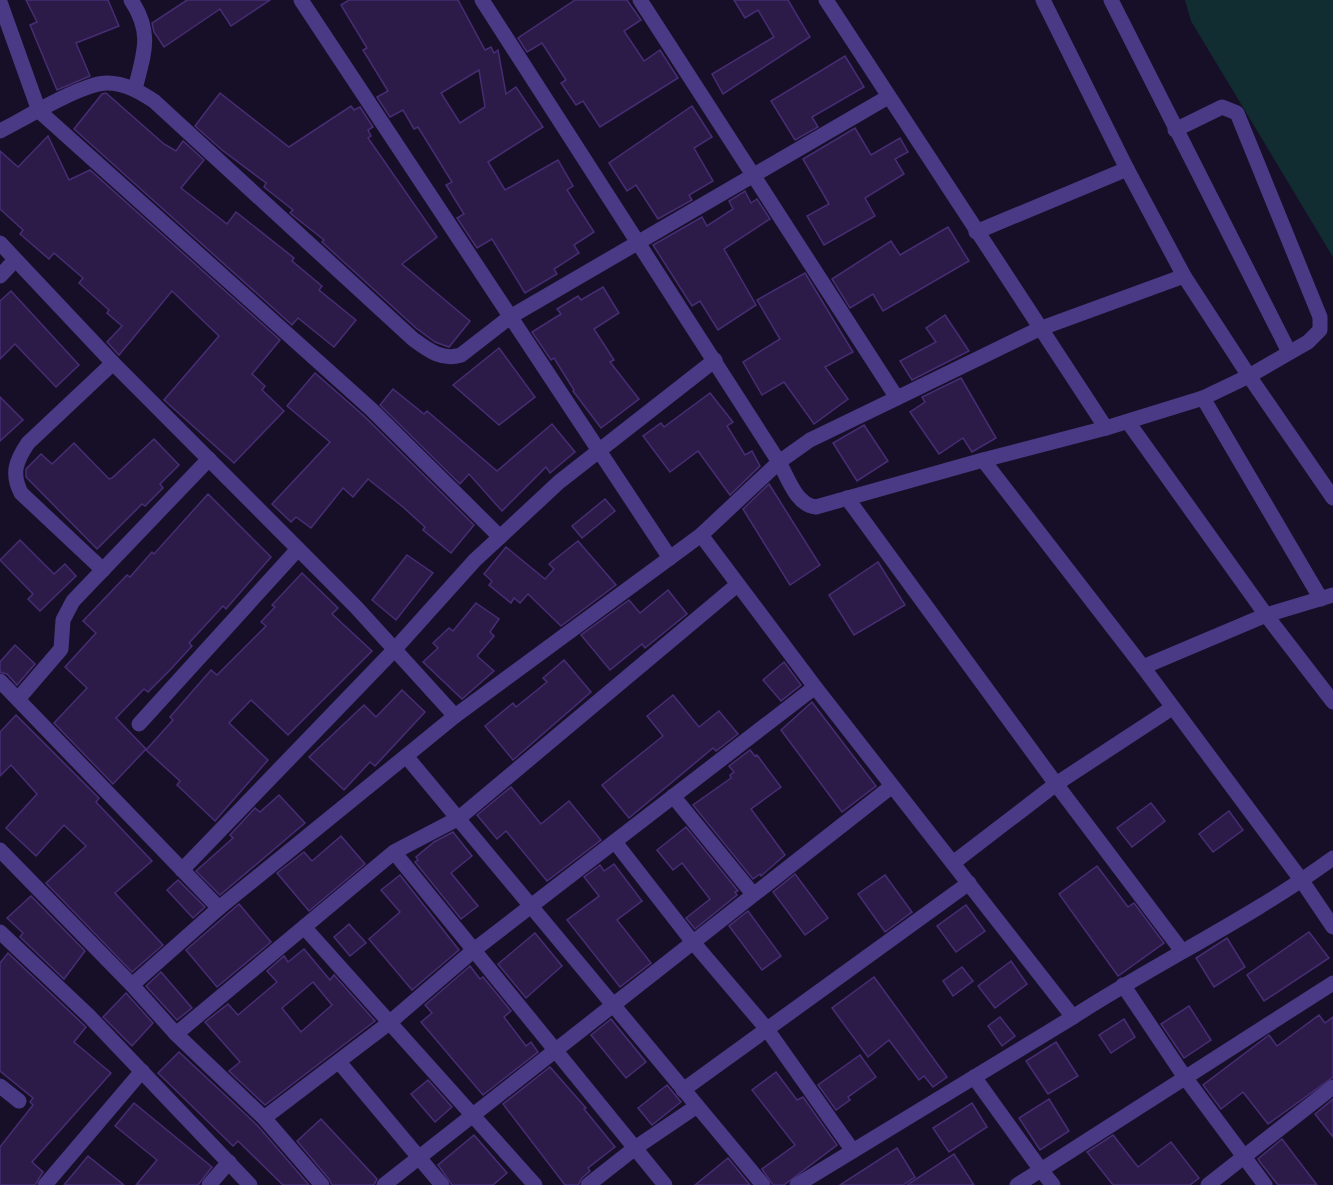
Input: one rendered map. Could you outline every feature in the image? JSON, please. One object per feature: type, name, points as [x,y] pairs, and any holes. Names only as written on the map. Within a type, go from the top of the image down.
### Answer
[{"type":"street","points":[[131,0],[143,18],[146,32],[135,89]]},
{"type":"street","points":[[301,0],[670,558]]},
{"type":"street","points":[[482,0],[637,243],[715,360],[779,462],[798,497],[810,506],[1128,422],[1203,398],[1249,376],[1316,335],[1321,324],[1237,113],[1222,107],[1175,130]]},
{"type":"street","points":[[640,0],[897,398]]},
{"type":"street","points":[[826,0],[1106,428]]},
{"type":"street","points":[[1043,0],[1127,169],[1184,276],[1333,498]]},
{"type":"street","points":[[1111,0],[1289,352]]},
{"type":"street","points":[[0,2],[39,111],[371,409],[500,537]]},
{"type":"street","points":[[0,131],[81,90],[105,83],[135,89],[154,102],[413,339],[429,350],[452,358],[461,355],[510,317],[888,97]]},
{"type":"street","points":[[976,232],[1127,169]]},
{"type":"street","points":[[0,243],[113,363],[396,649],[455,716]]},
{"type":"street","points":[[0,276],[15,260]]},
{"type":"street","points":[[132,985],[219,908],[455,716],[701,535],[779,462],[810,440],[1039,328],[1184,276]]},
{"type":"street","points":[[182,870],[396,649],[475,560],[599,450],[715,360]]},
{"type":"street","points":[[103,570],[21,493],[14,471],[18,458],[28,443],[113,363]]},
{"type":"street","points":[[1143,667],[1266,615],[1327,597],[1203,398]]},
{"type":"street","points":[[1128,422],[1266,615],[1333,702]]},
{"type":"street","points":[[18,699],[61,649],[65,611],[209,459]]},
{"type":"street","points":[[983,460],[1143,667],[1302,881],[1333,927]]},
{"type":"street","points":[[847,498],[1056,784],[1182,951]]},
{"type":"street","points":[[701,535],[815,687],[1073,1017]]},
{"type":"street","points":[[139,724],[298,549]]},
{"type":"street","points":[[176,1034],[394,852],[459,818],[737,585]]},
{"type":"street","points":[[0,681],[219,908]]},
{"type":"street","points":[[264,1118],[389,1023],[474,950],[815,687]]},
{"type":"street","points":[[952,863],[1056,784],[1172,708]]},
{"type":"street","points":[[406,756],[763,1185]]},
{"type":"street","points":[[384,1185],[554,1049],[892,786]]},
{"type":"street","points":[[673,796],[753,894]]},
{"type":"street","points":[[615,842],[692,941],[766,1028],[853,1151]]},
{"type":"street","points":[[0,850],[132,985],[176,1034],[264,1118],[322,1185]]},
{"type":"street","points":[[394,852],[665,1185]]},
{"type":"street","points":[[797,1185],[1073,1017],[1123,984],[1302,881],[1333,858]]},
{"type":"street","points":[[683,1090],[969,883]]},
{"type":"street","points":[[304,927],[534,1185]]},
{"type":"street","points":[[0,934],[89,1016],[250,1185]]},
{"type":"street","points":[[1017,1185],[1184,1076],[1333,983]]},
{"type":"street","points":[[1123,984],[1184,1076],[1265,1185]]},
{"type":"street","points":[[339,1062],[442,1185]]},
{"type":"street","points":[[45,1185],[142,1071]]},
{"type":"street","points":[[974,1077],[1053,1185]]},
{"type":"street","points":[[0,1086],[19,1101]]},
{"type":"street","points":[[1208,1185],[1333,1087]]},
{"type":"street","points":[[588,1185],[635,1148],[697,1106]]},
{"type":"street","points":[[209,1185],[230,1162]]},
{"type":"green space","points":[[1185,0],[1333,0],[1333,257],[1191,21]]},
{"type":"building","points":[[26,0],[108,0],[119,26],[76,43],[90,76],[57,90],[30,25],[37,22]]},
{"type":"building","points":[[187,0],[270,0],[231,26],[220,9],[164,47],[154,32],[152,23]]},
{"type":"building","points":[[349,0],[458,0],[485,50],[491,47],[494,53],[498,50],[506,94],[516,87],[543,127],[488,162],[505,190],[558,160],[573,186],[567,190],[594,232],[574,245],[579,253],[554,269],[557,274],[525,293],[492,239],[477,248],[457,218],[464,214],[446,185],[452,182],[418,127],[414,129],[403,110],[390,117],[377,97],[388,91],[363,50],[367,48],[341,5]],"holes":[[[479,70],[485,107],[460,123],[441,93]]]},
{"type":"building","points":[[575,0],[627,0],[641,20],[624,31],[644,61],[660,50],[678,78],[600,127],[583,101],[576,105],[561,83],[566,80],[542,43],[527,52],[518,38]]},
{"type":"building","points":[[734,0],[788,0],[810,37],[723,94],[712,74],[774,37],[758,10],[745,18]]},
{"type":"building","points":[[845,56],[864,87],[812,117],[818,127],[795,140],[771,101]]},
{"type":"building","points":[[106,93],[164,144],[176,151],[183,141],[204,160],[181,188],[227,224],[236,212],[294,258],[292,261],[322,286],[319,290],[356,320],[334,347],[298,318],[292,325],[74,129],[102,94]]},
{"type":"building","points":[[220,93],[289,147],[351,106],[354,110],[360,107],[373,127],[368,130],[371,136],[368,138],[437,237],[402,264],[470,321],[449,347],[435,342],[416,328],[322,242],[324,240],[290,213],[293,210],[264,187],[266,183],[222,150],[195,126]]},
{"type":"building","points":[[692,106],[712,137],[694,148],[713,181],[689,195],[692,200],[658,219],[636,185],[627,191],[609,163]]},
{"type":"building","points":[[855,128],[871,155],[900,138],[908,152],[895,159],[904,174],[865,198],[875,216],[824,245],[807,216],[829,204],[803,159]]},
{"type":"building","points":[[48,136],[69,180],[90,170],[280,340],[252,374],[265,386],[262,390],[284,411],[234,463],[164,400],[219,336],[172,291],[119,355],[107,342],[122,326],[107,313],[109,310],[79,283],[83,278],[54,253],[49,259],[20,234],[23,230],[0,209],[0,151],[18,167]]},
{"type":"building","points":[[745,191],[751,203],[757,199],[770,219],[724,249],[756,305],[718,330],[700,301],[692,306],[653,245],[702,217],[707,226],[733,209],[729,201]]},
{"type":"building","points":[[948,227],[969,261],[883,311],[873,294],[850,308],[832,279],[891,241],[900,255]]},
{"type":"building","points":[[805,273],[853,352],[825,367],[848,399],[814,424],[784,382],[762,395],[743,362],[780,339],[757,300]]},
{"type":"building","points":[[603,287],[619,313],[594,329],[614,360],[610,362],[639,399],[601,428],[573,391],[554,358],[551,360],[532,332],[561,314],[557,309],[578,296],[581,300]]},
{"type":"building","points":[[11,291],[79,365],[56,387],[15,344],[0,359],[0,301]]},
{"type":"building","points":[[945,315],[969,351],[912,380],[900,361],[936,342],[926,328]]},
{"type":"building","points":[[499,348],[535,397],[499,425],[453,385]]},
{"type":"building","points":[[315,373],[364,416],[474,525],[451,553],[423,530],[425,527],[403,507],[368,479],[353,497],[343,488],[311,528],[296,517],[291,522],[272,504],[330,442],[287,406]]},
{"type":"building","points":[[961,378],[996,438],[972,452],[963,438],[939,454],[910,412],[925,402],[922,397]]},
{"type":"building","points":[[393,389],[424,414],[427,411],[497,471],[552,424],[575,452],[550,473],[546,467],[502,511],[469,474],[460,484],[380,405]]},
{"type":"building","points":[[710,393],[733,422],[727,426],[745,455],[752,451],[760,466],[730,495],[698,451],[670,472],[643,436],[661,423],[664,427]]},
{"type":"building","points":[[0,397],[23,420],[0,441]]},
{"type":"building","points":[[864,425],[888,461],[857,481],[833,443]]},
{"type":"building","points":[[154,439],[179,465],[160,484],[163,488],[145,506],[142,504],[97,549],[26,477],[26,469],[41,454],[52,464],[74,443],[109,479]]},
{"type":"building","points":[[769,484],[820,565],[790,585],[743,509]]},
{"type":"building","points":[[208,494],[271,557],[226,609],[223,606],[189,643],[192,646],[171,669],[148,692],[144,689],[116,718],[146,749],[113,784],[54,723],[87,688],[65,667],[96,633],[83,621],[127,575],[130,577],[152,552],[154,554]]},
{"type":"building","points":[[605,499],[615,511],[582,538],[572,526]]},
{"type":"building","points":[[20,540],[54,574],[65,564],[76,576],[40,611],[28,599],[33,594],[0,560]]},
{"type":"building","points":[[578,541],[616,585],[561,626],[528,594],[520,603],[514,598],[511,603],[489,585],[492,581],[484,574],[506,547],[545,579],[554,569],[549,564]]},
{"type":"building","points":[[407,555],[433,573],[396,620],[372,600]]},
{"type":"building","points":[[878,562],[905,605],[854,635],[829,595]]},
{"type":"building","points":[[302,573],[338,608],[332,614],[372,651],[288,735],[251,700],[229,723],[268,760],[215,821],[177,785],[180,781],[146,750],[173,720],[170,717],[211,670],[217,675],[266,626],[261,622],[275,607],[272,605]]},
{"type":"building","points":[[668,590],[687,614],[645,648],[642,644],[610,670],[581,635],[629,600],[640,613]]},
{"type":"building","points":[[476,603],[499,619],[490,632],[494,636],[477,656],[494,671],[462,699],[423,662],[438,648],[433,643],[449,628],[453,631]]},
{"type":"building","points":[[15,645],[35,664],[17,685],[7,674],[0,672],[0,662]]},
{"type":"building","points":[[564,660],[591,692],[513,760],[485,726],[513,703],[516,707],[547,682],[543,678]]},
{"type":"building","points":[[784,662],[801,685],[781,701],[763,680]]},
{"type":"building","points":[[402,690],[425,712],[375,766],[370,762],[344,790],[309,757],[364,705],[376,717]]},
{"type":"building","points":[[673,695],[699,727],[719,711],[738,734],[716,751],[713,748],[629,818],[602,785],[663,736],[647,716]]},
{"type":"building","points":[[812,702],[876,786],[842,812],[781,730]]},
{"type":"building","points":[[16,715],[99,798],[96,802],[152,861],[115,893],[163,945],[132,972],[46,883],[86,846],[64,825],[36,856],[6,828],[37,794],[11,765],[0,776],[0,732]]},
{"type":"building","points":[[750,750],[755,756],[757,755],[781,787],[751,809],[785,855],[761,876],[760,874],[753,879],[693,805],[731,778],[730,775],[734,772],[729,766]]},
{"type":"building","points":[[511,787],[541,824],[569,801],[601,840],[547,881],[506,831],[497,839],[477,815]]},
{"type":"building","points":[[279,795],[305,823],[220,895],[196,871],[233,838],[230,835],[255,808],[260,812]]},
{"type":"building","points":[[1151,803],[1165,821],[1132,847],[1117,828]]},
{"type":"building","points":[[1229,811],[1243,830],[1213,852],[1199,834]]},
{"type":"building","points":[[686,827],[738,891],[735,892],[737,895],[695,929],[686,918],[710,899],[682,863],[673,870],[657,850]]},
{"type":"building","points":[[453,832],[472,856],[451,873],[478,906],[461,919],[415,862],[418,860],[416,857],[434,842]]},
{"type":"building","points":[[341,836],[365,864],[309,911],[277,873],[304,852],[312,861]]},
{"type":"building","points":[[614,864],[642,901],[617,920],[651,963],[620,987],[567,920],[599,896],[584,877],[600,865],[604,871]]},
{"type":"building","points":[[1097,866],[1128,907],[1134,903],[1164,943],[1118,976],[1059,894]]},
{"type":"building","points":[[795,874],[828,918],[805,935],[773,892]]},
{"type":"building","points":[[400,875],[459,950],[412,990],[369,939],[400,912],[381,890]]},
{"type":"building","points":[[885,875],[912,912],[885,932],[858,894]]},
{"type":"building","points":[[178,880],[205,907],[193,918],[167,890]]},
{"type":"building","points":[[31,896],[85,951],[64,979],[20,937],[23,933],[7,918]]},
{"type":"building","points":[[239,904],[271,942],[217,987],[186,950]]},
{"type":"building","points":[[966,905],[985,931],[956,952],[937,926]]},
{"type":"building","points":[[748,911],[781,956],[762,970],[729,926]]},
{"type":"building","points":[[349,924],[366,943],[350,956],[334,937]]},
{"type":"building","points":[[1309,932],[1329,958],[1264,1001],[1247,975]]},
{"type":"building","points":[[535,933],[562,966],[526,998],[498,964]]},
{"type":"building","points":[[1227,938],[1245,967],[1214,987],[1196,958]]},
{"type":"building","points":[[304,949],[330,980],[334,975],[375,1021],[265,1105],[229,1071],[240,1062],[205,1022],[228,1004],[238,1015],[277,982],[267,971],[284,956],[288,962]],"holes":[[[313,982],[332,1005],[301,1032],[282,1008]]]},
{"type":"building","points":[[8,953],[86,1027],[74,1042],[111,1073],[32,1162],[43,1172],[35,1185],[0,1185],[0,1147],[33,1105],[30,1102],[33,1098],[0,1071],[0,963]]},
{"type":"building","points":[[1011,961],[1027,984],[995,1008],[978,986]]},
{"type":"building","points":[[470,966],[480,979],[483,977],[511,1011],[504,1017],[526,1046],[531,1042],[538,1052],[483,1095],[421,1022],[432,1013],[425,1005]]},
{"type":"building","points":[[962,967],[973,981],[953,996],[943,981]]},
{"type":"building","points":[[161,972],[192,1008],[177,1020],[146,986]]},
{"type":"building","points":[[874,977],[947,1077],[933,1087],[924,1076],[919,1080],[889,1040],[868,1057],[832,1008]]},
{"type":"building","points":[[126,993],[153,1023],[132,1046],[103,1017]]},
{"type":"building","points":[[1189,1006],[1211,1040],[1184,1058],[1161,1024]]},
{"type":"building","points":[[1319,1015],[1325,1023],[1333,1017],[1333,1077],[1268,1124],[1243,1092],[1221,1109],[1203,1085],[1269,1035],[1277,1046]]},
{"type":"building","points":[[1000,1017],[1015,1036],[1002,1046],[988,1026]]},
{"type":"building","points":[[611,1019],[646,1062],[626,1078],[591,1035]]},
{"type":"building","points":[[1124,1019],[1135,1037],[1111,1053],[1099,1035]]},
{"type":"building","points":[[1056,1042],[1078,1076],[1048,1094],[1026,1061]]},
{"type":"building","points":[[179,1052],[257,1125],[309,1185],[283,1185],[238,1141],[233,1146],[158,1073]]},
{"type":"building","points":[[860,1055],[876,1077],[848,1097],[850,1100],[836,1110],[818,1085]]},
{"type":"building","points":[[550,1067],[586,1108],[584,1109],[615,1147],[588,1168],[590,1171],[578,1185],[565,1185],[503,1104]]},
{"type":"building","points":[[776,1072],[797,1100],[803,1097],[837,1145],[784,1185],[773,1185],[762,1169],[795,1145],[752,1090]]},
{"type":"building","points":[[428,1080],[452,1107],[435,1122],[411,1094]]},
{"type":"building","points":[[667,1085],[681,1102],[652,1125],[638,1108]]},
{"type":"building","points":[[1049,1099],[1069,1131],[1040,1150],[1019,1118]]},
{"type":"building","points":[[1333,1099],[1333,1137],[1315,1114]]},
{"type":"building","points":[[134,1103],[212,1167],[198,1185],[136,1185],[157,1160],[115,1126]]},
{"type":"building","points":[[972,1103],[987,1127],[949,1152],[933,1128]]},
{"type":"building","points":[[321,1119],[377,1179],[374,1185],[332,1185],[297,1141]]},
{"type":"building","points":[[474,1135],[507,1173],[493,1185],[452,1185],[438,1165]]},
{"type":"building","points":[[1113,1135],[1138,1167],[1171,1142],[1199,1178],[1190,1185],[1113,1185],[1087,1152]]},
{"type":"building","points":[[1282,1139],[1317,1185],[1278,1185],[1260,1162],[1258,1159]]},
{"type":"building","points":[[897,1148],[915,1177],[903,1185],[840,1185]]},
{"type":"building","points":[[954,1154],[974,1185],[907,1185]]},
{"type":"building","points":[[88,1156],[124,1185],[64,1185]]},
{"type":"building","points":[[728,1158],[750,1185],[695,1185]]}]
